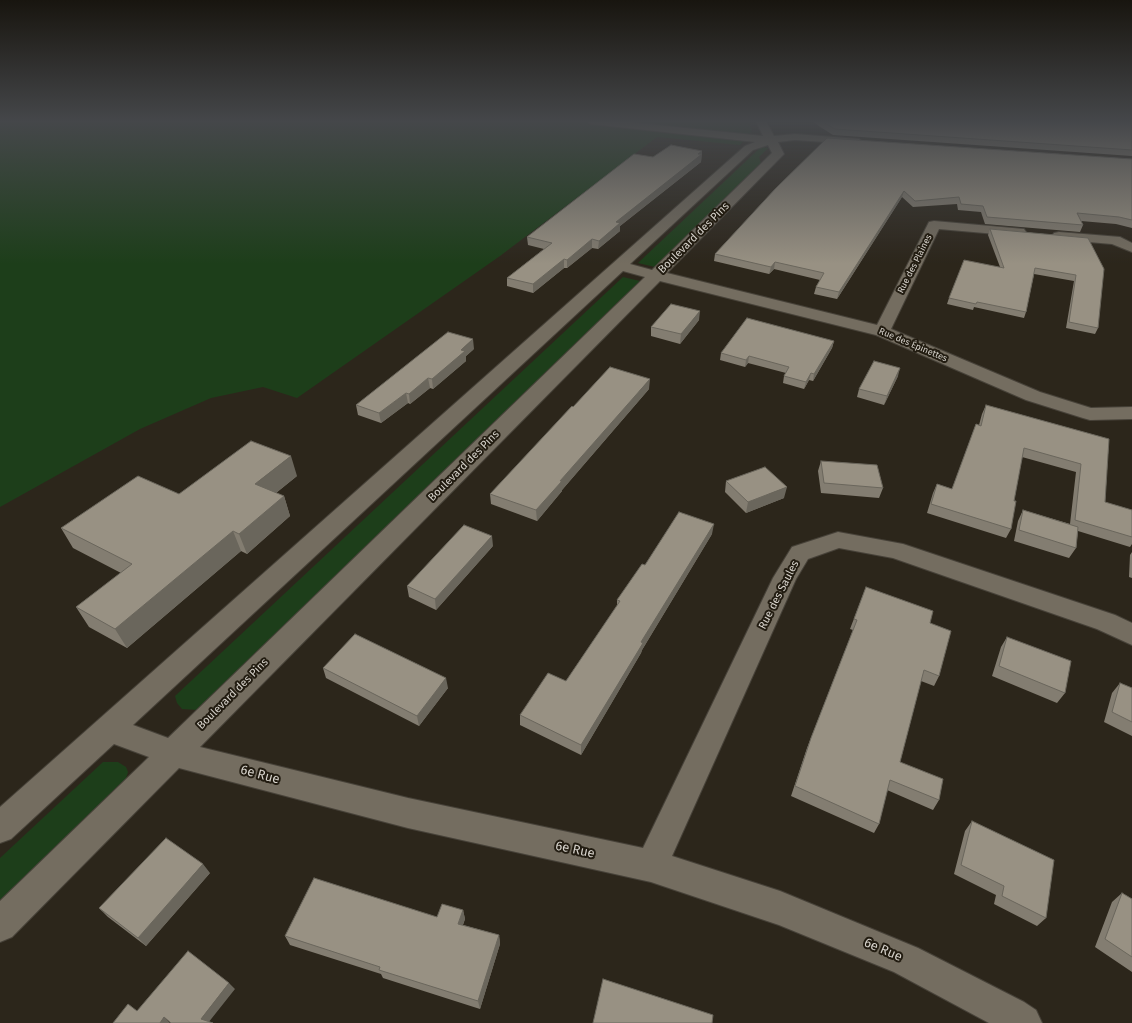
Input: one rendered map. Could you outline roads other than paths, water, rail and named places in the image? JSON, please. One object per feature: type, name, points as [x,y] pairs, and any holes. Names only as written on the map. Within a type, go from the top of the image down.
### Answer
[{"type":"street","points":[[0,828],[726,169]]},
{"type":"street","name":"Boulevard des Pins","points":[[0,925],[763,169]]},
{"type":"street","name":"Rue des Plaines","points":[[882,330],[934,225],[1115,240],[1132,248]]},
{"type":"street","name":"Rue des Épinettes","points":[[619,266],[882,330],[1033,396],[1090,414],[1132,413]]},
{"type":"street","name":"Rue des Saules","points":[[651,866],[785,578],[800,553],[838,540],[895,550],[1106,622],[1132,635]]},
{"type":"street","points":[[1106,622],[1132,631]]},
{"type":"street","name":"6e Rue","points":[[109,729],[173,753],[408,813],[651,866],[780,908],[906,960],[1011,1015],[1023,1023]]}]
